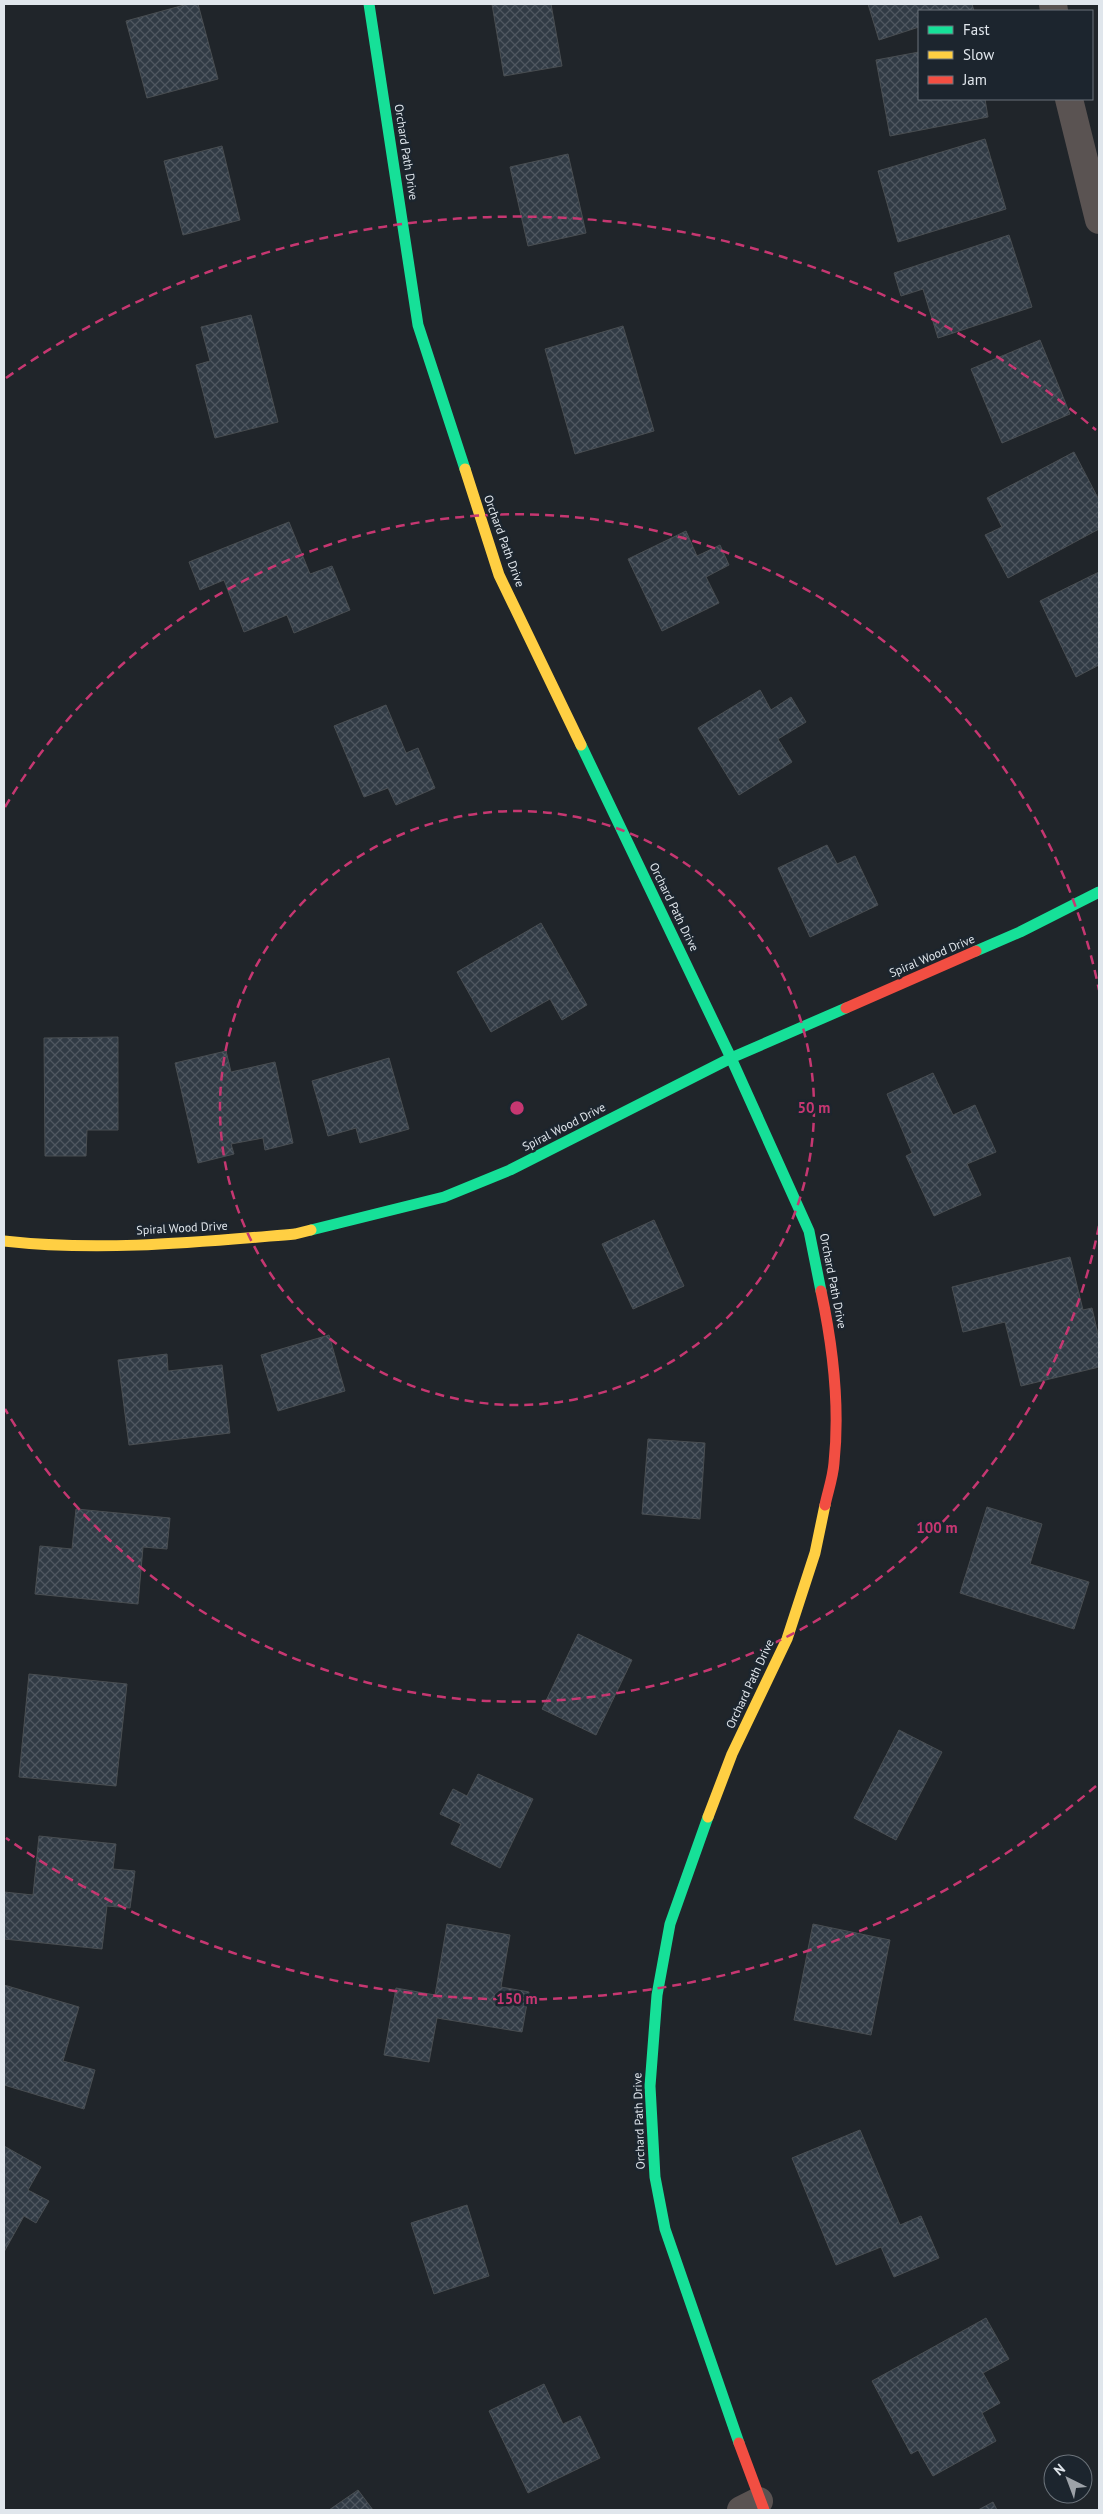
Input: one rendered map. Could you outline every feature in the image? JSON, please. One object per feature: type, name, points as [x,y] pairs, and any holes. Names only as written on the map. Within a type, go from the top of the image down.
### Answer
[{"type":"street","name":"Orchard Path Drive","points":[[369,4],[418,325],[499,575],[731,1058],[809,1231],[831,1338],[836,1410],[834,1464],[815,1553],[787,1639],[732,1754],[693,1855],[670,1924],[657,1995],[650,2086],[655,2176],[665,2229],[755,2507]]},
{"type":"street","points":[[1069,100],[1099,220]]},
{"type":"street","name":"Spiral Wood Drive","points":[[4,1241],[48,1246],[162,1244],[295,1234],[434,1199],[510,1170],[731,1058],[1020,932],[1099,892]]},
{"type":"building","points":[[188,4],[198,4],[218,79],[147,98],[126,21]]},
{"type":"building","points":[[492,4],[551,4],[562,66],[504,76]]},
{"type":"building","points":[[868,4],[972,4],[974,10],[918,10],[918,27],[879,40]]},
{"type":"building","points":[[918,52],[918,100],[985,100],[988,117],[890,136],[876,60]]},
{"type":"building","points":[[985,139],[1006,209],[898,242],[878,171]]},
{"type":"building","points":[[222,146],[240,220],[183,235],[164,161]]},
{"type":"building","points":[[568,154],[586,233],[528,246],[510,167]]},
{"type":"building","points":[[1009,235],[1032,307],[938,338],[923,289],[901,296],[894,273]]},
{"type":"building","points":[[251,315],[278,422],[215,438],[196,365],[210,361],[201,327]]},
{"type":"building","points":[[623,326],[654,431],[575,454],[545,349]]},
{"type":"building","points":[[1040,340],[1070,414],[1002,443],[971,369]]},
{"type":"building","points":[[1074,452],[1099,500],[1099,529],[1008,578],[985,535],[1002,527],[987,498]]},
{"type":"building","points":[[289,522],[310,574],[332,566],[350,610],[294,633],[287,615],[244,632],[224,580],[200,590],[189,562]]},
{"type":"building","points":[[686,531],[697,556],[720,545],[729,565],[706,577],[719,603],[662,631],[628,559]]},
{"type":"building","points":[[1099,572],[1099,665],[1076,677],[1040,601]]},
{"type":"building","points":[[760,690],[771,710],[791,697],[806,722],[778,739],[792,762],[739,795],[698,728]]},
{"type":"building","points":[[386,705],[406,753],[418,748],[435,788],[396,805],[388,788],[364,797],[334,726]]},
{"type":"building","points":[[827,845],[837,864],[855,856],[878,905],[810,937],[778,868]]},
{"type":"building","points":[[541,923],[587,1005],[562,1020],[550,999],[491,1032],[457,972]]},
{"type":"building","points":[[118,1037],[118,1130],[87,1130],[86,1156],[45,1156],[44,1038]]},
{"type":"building","points":[[226,1051],[231,1072],[275,1062],[293,1143],[265,1150],[263,1138],[231,1144],[234,1154],[198,1163],[175,1063]]},
{"type":"building","points":[[389,1058],[409,1129],[360,1143],[356,1128],[328,1136],[312,1081]]},
{"type":"building","points":[[933,1073],[953,1115],[975,1105],[996,1152],[967,1164],[981,1195],[934,1216],[906,1156],[912,1153],[887,1094]]},
{"type":"building","points":[[654,1220],[684,1286],[633,1309],[602,1244]]},
{"type":"building","points":[[1070,1257],[1083,1310],[1092,1308],[1099,1339],[1099,1367],[1021,1386],[1005,1322],[963,1332],[952,1287]]},
{"type":"building","points":[[329,1335],[345,1391],[278,1411],[261,1355]]},
{"type":"building","points":[[167,1354],[168,1371],[222,1365],[230,1433],[129,1445],[118,1360]]},
{"type":"building","points":[[648,1439],[705,1443],[700,1519],[642,1514]]},
{"type":"building","points":[[987,1507],[1042,1524],[1030,1564],[1089,1582],[1074,1629],[960,1593]]},
{"type":"building","points":[[76,1509],[170,1518],[167,1549],[143,1547],[138,1604],[35,1594],[40,1546],[72,1549]]},
{"type":"building","points":[[578,1634],[632,1660],[596,1735],[542,1709]]},
{"type":"building","points":[[29,1674],[127,1684],[116,1786],[19,1777]]},
{"type":"building","points":[[899,1730],[942,1752],[896,1840],[854,1818]]},
{"type":"building","points":[[478,1774],[533,1799],[500,1868],[451,1844],[461,1824],[440,1814],[453,1789],[467,1796]]},
{"type":"building","points":[[39,1836],[116,1844],[113,1869],[135,1871],[130,1908],[107,1906],[102,1949],[4,1939],[4,1892],[33,1895]]},
{"type":"building","points":[[447,1924],[510,1935],[501,1987],[529,1992],[522,2032],[437,2018],[429,2062],[384,2055],[396,1988],[435,1995]]},
{"type":"building","points":[[813,1924],[890,1940],[871,2035],[794,2020]]},
{"type":"building","points":[[4,1985],[79,2007],[63,2061],[95,2070],[84,2109],[4,2085]]},
{"type":"building","points":[[860,2130],[900,2225],[921,2216],[939,2258],[894,2277],[881,2247],[836,2265],[792,2158]]},
{"type":"building","points":[[4,2146],[41,2167],[28,2190],[49,2201],[36,2223],[24,2216],[4,2252]]},
{"type":"building","points":[[467,2205],[489,2276],[434,2294],[411,2223]]},
{"type":"building","points":[[986,2318],[1009,2359],[983,2373],[1000,2403],[982,2413],[996,2441],[933,2476],[918,2450],[911,2454],[872,2381]]},
{"type":"building","points":[[544,2384],[563,2424],[580,2416],[600,2458],[528,2493],[489,2411]]},
{"type":"building","points":[[358,2490],[373,2510],[329,2510]]},
{"type":"building","points":[[993,2502],[997,2510],[978,2510]]},
{"type":"traffic: fast","points":[[369,4],[418,325],[465,469]]},
{"type":"traffic: fast","points":[[581,745],[731,1058],[809,1231],[821,1291]]},
{"type":"traffic: fast","points":[[976,951],[1020,932],[1099,892]]},
{"type":"traffic: fast","points":[[311,1230],[444,1197],[510,1170],[731,1058],[846,1008]]},
{"type":"traffic: fast","points":[[708,1817],[670,1924],[657,1995],[650,2086],[655,2177],[665,2229],[739,2443]]},
{"type":"traffic: slow","points":[[465,469],[499,575],[581,745]]},
{"type":"traffic: slow","points":[[4,1241],[77,1246],[150,1245],[295,1234],[311,1230]]},
{"type":"traffic: slow","points":[[708,1817],[732,1754],[787,1639],[815,1553],[825,1505]]},
{"type":"traffic: jam","points":[[846,1008],[976,951]]},
{"type":"traffic: jam","points":[[821,1291],[829,1333],[836,1398],[836,1442],[832,1479],[825,1505]]},
{"type":"traffic: jam","points":[[739,2443],[764,2510]]}]
